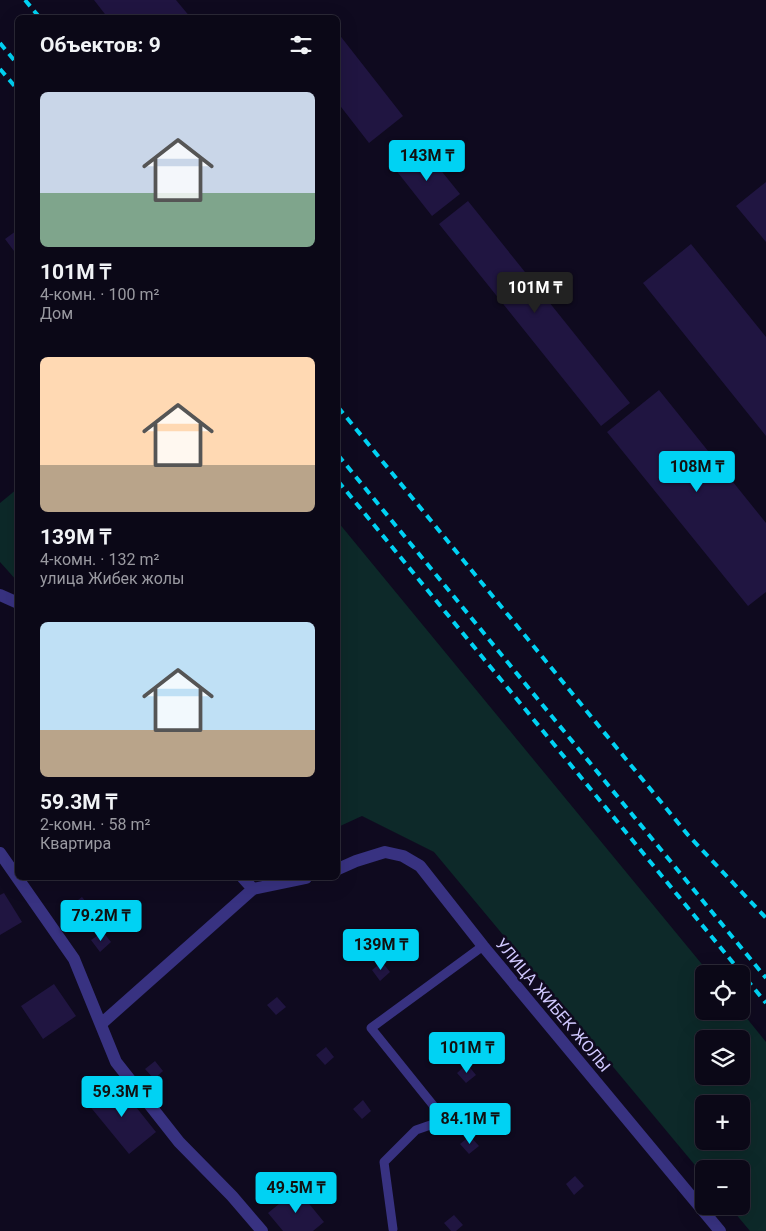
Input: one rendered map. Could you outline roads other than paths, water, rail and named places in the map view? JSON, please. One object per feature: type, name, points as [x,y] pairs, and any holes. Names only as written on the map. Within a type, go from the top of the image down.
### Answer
[{"type":"street","points":[[0,595],[15,602]]},
{"type":"street","name":"УЛИЦА ЖИБЕК ЖОЛЫ","points":[[340,868],[385,852],[403,856],[420,866],[483,946],[720,1231]]},
{"type":"street","points":[[0,853],[15,874]]},
{"type":"street","points":[[19,880],[74,959],[116,1062],[179,1142],[232,1196],[262,1231]]},
{"type":"street","points":[[245,880],[253,889]]},
{"type":"street","points":[[101,1024],[253,889],[296,880]]},
{"type":"lane","points":[[393,1229],[384,1162],[416,1130],[444,1120],[371,1028],[483,946]]},
{"type":"railway","points":[[25,0],[38,15]]},
{"type":"railway","points":[[0,43],[15,61]]},
{"type":"railway","points":[[0,69],[15,86]]},
{"type":"railway","points":[[340,409],[688,835],[766,918]]},
{"type":"railway","points":[[340,457],[766,978]]},
{"type":"railway","points":[[340,483],[766,1003]]}]
